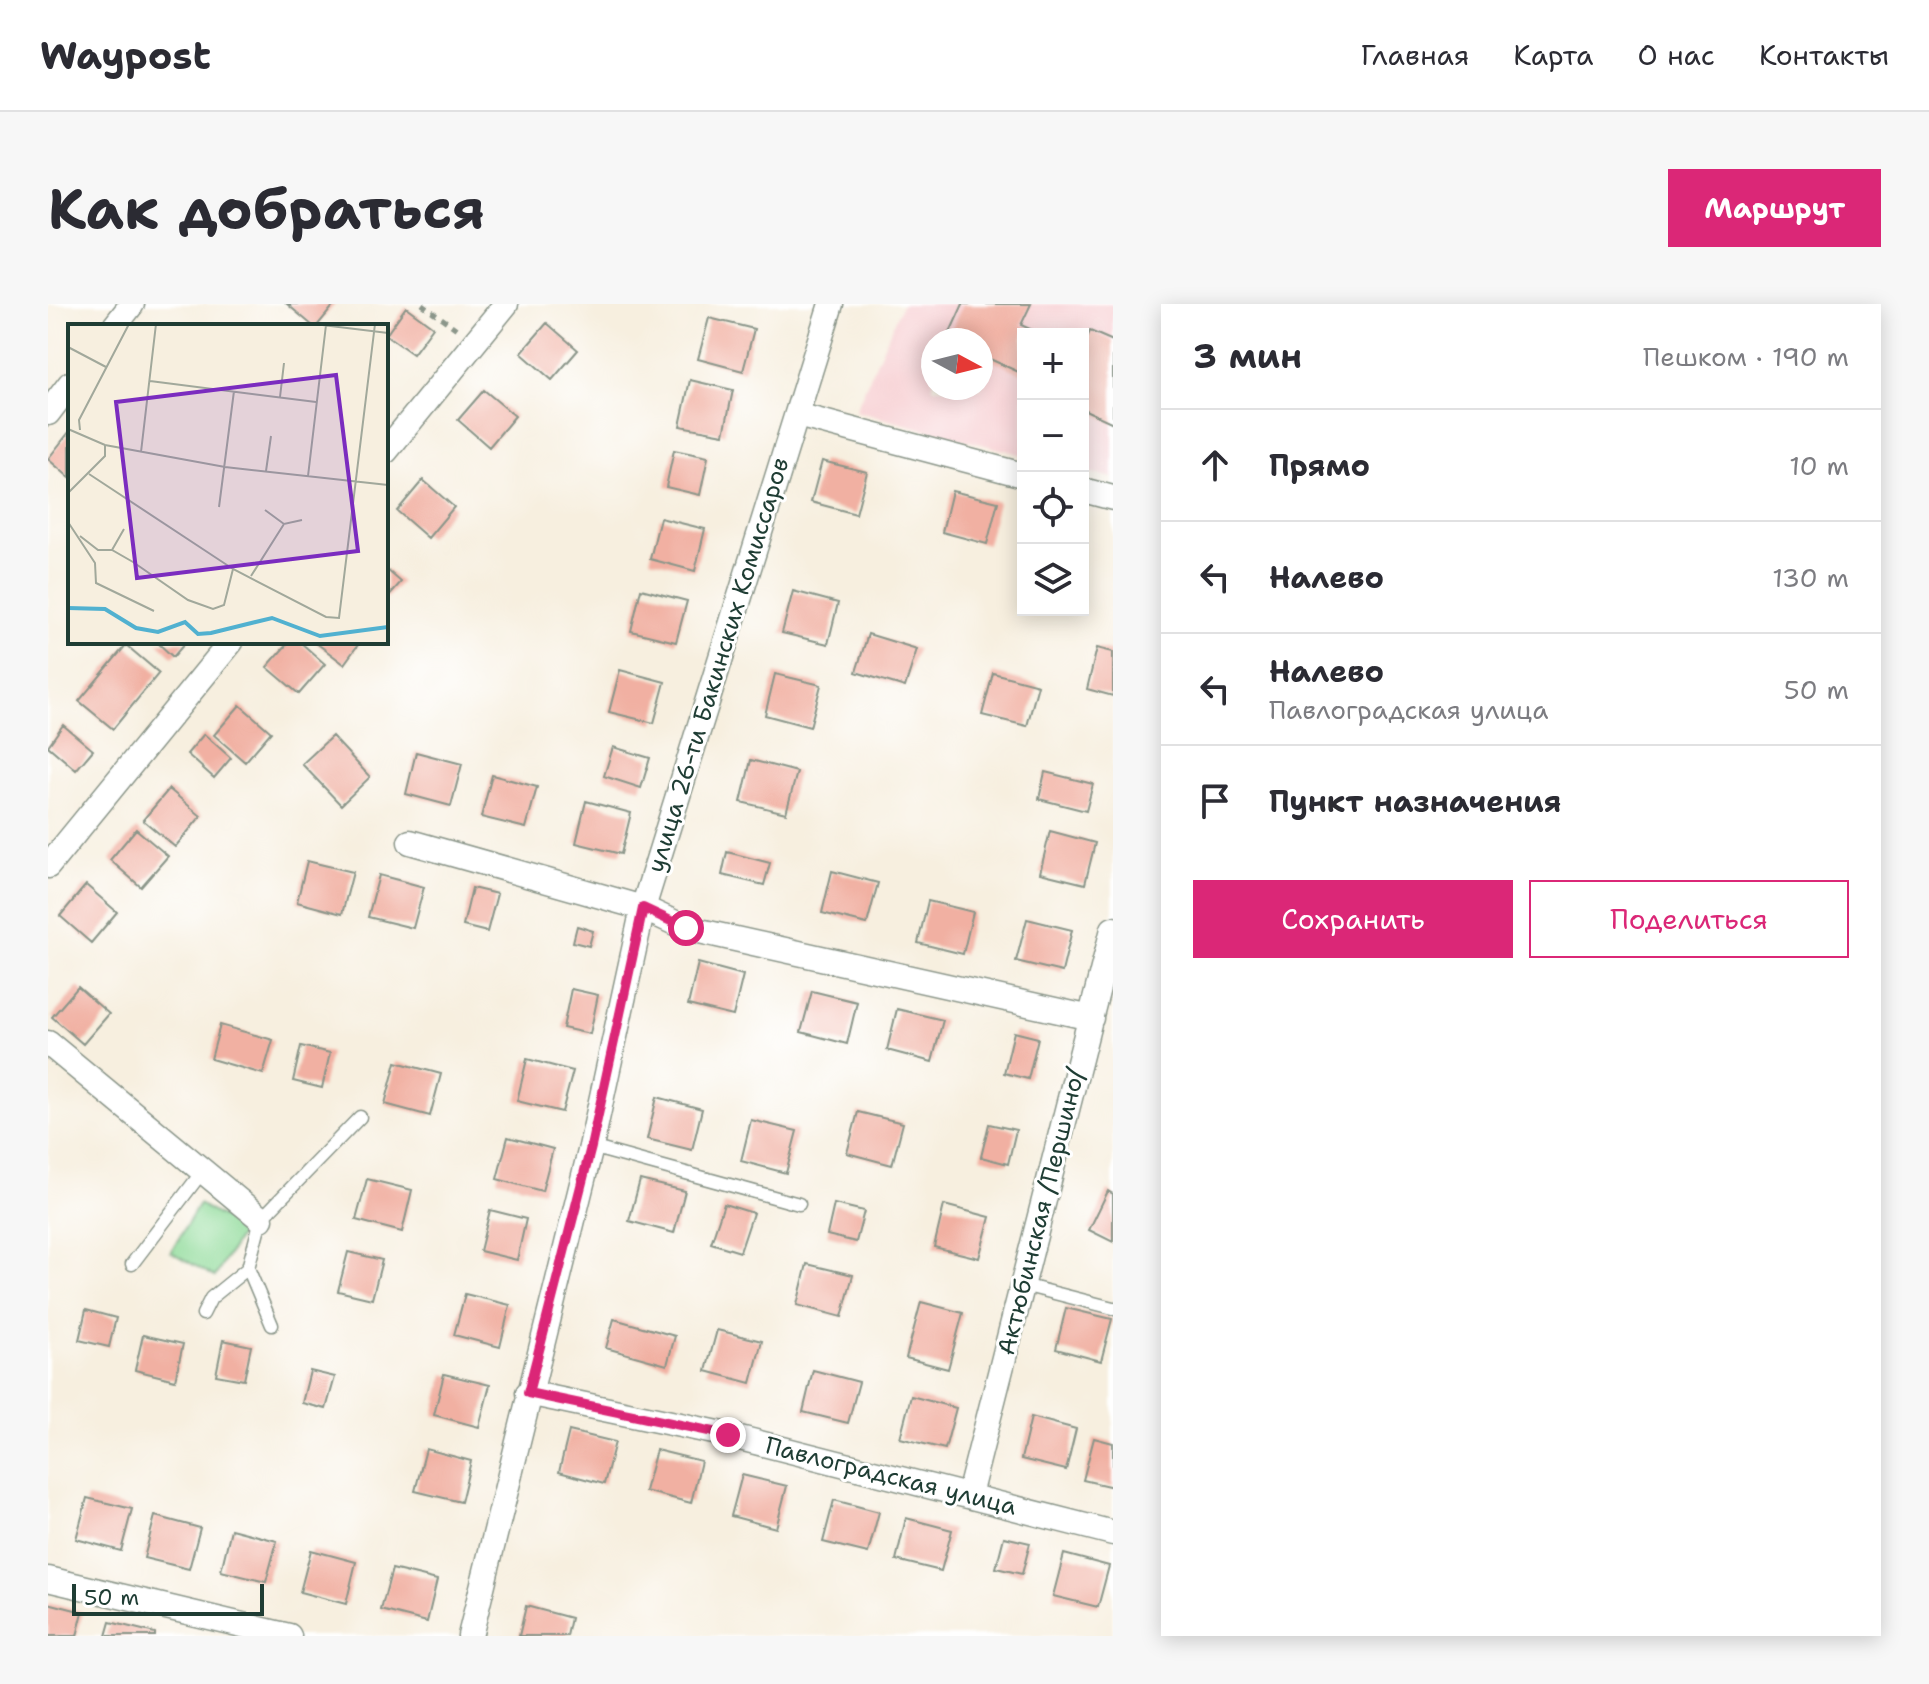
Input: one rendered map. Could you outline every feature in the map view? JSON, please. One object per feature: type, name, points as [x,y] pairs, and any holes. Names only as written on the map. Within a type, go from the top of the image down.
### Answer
[{"type":"street","points":[[117,324],[132,304]]},
{"type":"street","points":[[388,449],[506,304]]},
{"type":"street","name":"улица 26-ти Бакинских Комиссаров","points":[[470,1636],[591,1147],[643,908],[831,304]]},
{"type":"street","points":[[48,413],[68,387]]},
{"type":"street","points":[[797,415],[1017,473]]},
{"type":"street","points":[[1089,492],[1113,498]]},
{"type":"street","points":[[48,866],[229,644]]},
{"type":"street","points":[[410,842],[643,908],[686,928],[1091,1018]]},
{"type":"street","name":"Актюбинская /Першино/","points":[[969,1495],[1113,929]]},
{"type":"street","points":[[48,1043],[261,1219]]},
{"type":"street","name":"Павлоградская улица","points":[[528,1393],[728,1435],[1113,1533]]},
{"type":"street","points":[[48,1579],[289,1636]]},
{"type":"lane","points":[[203,1314],[211,1298],[248,1268],[261,1219],[360,1117]]},
{"type":"lane","points":[[591,1147],[799,1204]]},
{"type":"lane","points":[[132,1264],[202,1172]]},
{"type":"lane","points":[[248,1268],[272,1325]]},
{"type":"lane","points":[[1023,1285],[1113,1308]]},
{"type":"path","points":[[422,304],[475,342]]},
{"type":"shaded area","points":[[902,304],[1113,304],[1113,478],[1089,472],[1089,328],[1017,328],[1017,453],[855,411]]},
{"type":"green space","points":[[199,1204],[243,1230],[215,1277],[171,1252]]},
{"type":"building","points":[[287,304],[335,304],[319,324],[311,324]]},
{"type":"building","points":[[963,304],[1031,304],[1021,325],[1028,328],[1017,328],[1017,371],[993,360],[993,328],[952,328]]},
{"type":"building","points":[[406,307],[433,327],[413,354],[388,336]]},
{"type":"building","points":[[709,318],[754,329],[743,371],[698,359]]},
{"type":"building","points":[[547,323],[578,350],[552,380],[521,353]]},
{"type":"building","points":[[1090,331],[1113,341],[1113,423],[1089,412]]},
{"type":"building","points":[[690,380],[733,390],[724,434],[680,426]]},
{"type":"building","points":[[484,390],[515,416],[489,447],[458,420]]},
{"type":"building","points":[[68,434],[68,476],[48,459]]},
{"type":"building","points":[[674,450],[708,457],[700,495],[666,487]]},
{"type":"building","points":[[822,461],[867,472],[856,514],[811,502]]},
{"type":"building","points":[[423,480],[454,507],[428,538],[397,511]]},
{"type":"building","points":[[952,491],[998,502],[987,544],[942,532]]},
{"type":"building","points":[[660,518],[705,529],[695,571],[650,559]]},
{"type":"building","points":[[388,571],[401,582],[388,597]]},
{"type":"building","points":[[641,589],[687,601],[676,642],[631,631]]},
{"type":"building","points":[[793,591],[838,603],[828,644],[782,633]]},
{"type":"building","points":[[868,634],[917,649],[905,687],[856,672]]},
{"type":"building","points":[[159,644],[184,644],[173,657]]},
{"type":"building","points":[[287,644],[302,644],[325,664],[299,694],[267,667]]},
{"type":"building","points":[[318,644],[359,644],[344,664]]},
{"type":"building","points":[[126,645],[159,673],[113,729],[79,701]]},
{"type":"building","points":[[1097,648],[1113,652],[1113,696],[1087,689]]},
{"type":"building","points":[[620,670],[665,682],[654,723],[609,712]]},
{"type":"building","points":[[993,673],[1038,685],[1027,726],[982,715]]},
{"type":"building","points":[[775,674],[821,685],[810,727],[765,715]]},
{"type":"building","points":[[240,705],[271,732],[245,762],[214,735]]},
{"type":"building","points":[[63,725],[93,750],[76,770],[48,746]]},
{"type":"building","points":[[204,734],[231,758],[214,778],[187,754]]},
{"type":"building","points":[[332,736],[370,777],[341,805],[302,764]]},
{"type":"building","points":[[613,747],[650,758],[641,788],[604,776]]},
{"type":"building","points":[[416,752],[462,764],[451,806],[406,794]]},
{"type":"building","points":[[751,760],[797,772],[786,813],[741,802]]},
{"type":"building","points":[[1045,772],[1093,784],[1086,811],[1039,799]]},
{"type":"building","points":[[492,775],[537,787],[526,828],[481,817]]},
{"type":"building","points":[[169,789],[201,816],[175,847],[143,820]]},
{"type":"building","points":[[586,801],[631,813],[621,854],[576,843]]},
{"type":"building","points":[[136,829],[168,856],[141,887],[110,860]]},
{"type":"building","points":[[1050,831],[1095,843],[1085,884],[1040,873]]},
{"type":"building","points":[[727,852],[770,863],[764,885],[722,875]]},
{"type":"building","points":[[307,861],[353,872],[342,914],[297,902]]},
{"type":"building","points":[[832,871],[878,883],[867,924],[822,913]]},
{"type":"building","points":[[379,875],[424,887],[413,928],[368,917]]},
{"type":"building","points":[[86,885],[117,912],[91,943],[60,916]]},
{"type":"building","points":[[472,888],[497,894],[487,932],[463,926]]},
{"type":"building","points":[[928,901],[973,912],[963,954],[918,943]]},
{"type":"building","points":[[1027,919],[1072,930],[1062,972],[1016,961]]},
{"type":"building","points":[[577,926],[593,931],[589,946],[573,942]]},
{"type":"building","points":[[698,963],[743,975],[733,1016],[688,1005]]},
{"type":"building","points":[[78,987],[109,1014],[83,1044],[52,1017]]},
{"type":"building","points":[[571,989],[598,995],[590,1034],[563,1028]]},
{"type":"building","points":[[812,991],[857,1002],[847,1044],[801,1032]]},
{"type":"building","points":[[897,1009],[943,1020],[932,1062],[887,1050]]},
{"type":"building","points":[[220,1025],[273,1040],[263,1074],[211,1059]]},
{"type":"building","points":[[1014,1032],[1038,1038],[1028,1079],[1004,1073]]},
{"type":"building","points":[[301,1046],[330,1053],[322,1088],[293,1081]]},
{"type":"building","points":[[527,1059],[573,1071],[562,1112],[517,1101]]},
{"type":"building","points":[[396,1062],[441,1074],[430,1116],[385,1104]]},
{"type":"building","points":[[657,1097],[702,1109],[692,1150],[647,1139]]},
{"type":"building","points":[[858,1112],[903,1123],[892,1165],[847,1153]]},
{"type":"building","points":[[751,1120],[797,1131],[786,1173],[741,1161]]},
{"type":"building","points":[[989,1124],[1016,1130],[1008,1164],[981,1157]]},
{"type":"building","points":[[508,1137],[553,1149],[542,1191],[497,1179]]},
{"type":"building","points":[[367,1179],[412,1190],[402,1232],[356,1220]]},
{"type":"building","points":[[640,1180],[685,1191],[674,1233],[629,1221]]},
{"type":"building","points":[[1108,1191],[1113,1194],[1113,1242],[1089,1230]]},
{"type":"building","points":[[724,1204],[753,1213],[740,1252],[711,1243]]},
{"type":"building","points":[[834,1204],[864,1211],[856,1242],[827,1235]]},
{"type":"building","points":[[944,1205],[990,1217],[979,1258],[934,1247]]},
{"type":"building","points":[[490,1210],[526,1219],[517,1260],[480,1251]]},
{"type":"building","points":[[348,1252],[382,1260],[372,1299],[338,1291]]},
{"type":"building","points":[[807,1264],[853,1275],[842,1317],[797,1305]]},
{"type":"building","points":[[465,1294],[510,1305],[500,1347],[454,1335]]},
{"type":"building","points":[[921,1302],[963,1313],[948,1369],[906,1358]]},
{"type":"building","points":[[1066,1308],[1112,1319],[1101,1361],[1056,1349]]},
{"type":"building","points":[[86,1310],[116,1318],[109,1347],[79,1340]]},
{"type":"building","points":[[614,1319],[675,1336],[667,1365],[606,1348]]},
{"type":"building","points":[[717,1330],[762,1341],[751,1383],[706,1371]]},
{"type":"building","points":[[143,1335],[183,1344],[175,1380],[135,1370]]},
{"type":"building","points":[[223,1340],[251,1346],[244,1380],[216,1375]]},
{"type":"building","points":[[813,1370],[859,1382],[848,1423],[803,1412]]},
{"type":"building","points":[[310,1371],[335,1377],[326,1409],[302,1403]]},
{"type":"building","points":[[444,1374],[490,1385],[479,1427],[434,1415]]},
{"type":"building","points":[[911,1396],[956,1408],[945,1449],[900,1438]]},
{"type":"building","points":[[1031,1417],[1076,1429],[1066,1470],[1021,1459]]},
{"type":"building","points":[[569,1431],[615,1442],[604,1484],[559,1472]]},
{"type":"building","points":[[1094,1438],[1113,1443],[1113,1487],[1083,1480]]},
{"type":"building","points":[[426,1449],[471,1461],[461,1502],[415,1491]]},
{"type":"building","points":[[656,1450],[701,1461],[691,1503],[645,1491]]},
{"type":"building","points":[[742,1475],[787,1486],[776,1528],[731,1516]]},
{"type":"building","points":[[87,1498],[132,1509],[121,1551],[76,1539]]},
{"type":"building","points":[[834,1500],[879,1512],[868,1553],[823,1542]]},
{"type":"building","points":[[155,1516],[200,1528],[189,1569],[144,1558]]},
{"type":"building","points":[[906,1518],[952,1530],[941,1571],[896,1560]]},
{"type":"building","points":[[231,1529],[277,1541],[266,1582],[221,1571]]},
{"type":"building","points":[[1004,1537],[1030,1543],[1022,1574],[996,1568]]},
{"type":"building","points":[[311,1550],[356,1562],[346,1604],[300,1592]]},
{"type":"building","points":[[1064,1554],[1109,1566],[1098,1607],[1053,1596]]},
{"type":"building","points":[[392,1569],[437,1580],[427,1622],[381,1610]]},
{"type":"building","points":[[48,1603],[83,1612],[77,1636],[48,1636]]},
{"type":"building","points":[[526,1606],[571,1618],[567,1636],[519,1636]]},
{"type":"building","points":[[110,1622],[155,1633],[155,1636],[106,1636]]},
{"type":"route","points":[[686,928],[643,908],[591,1147],[528,1393],[728,1435]]}]
